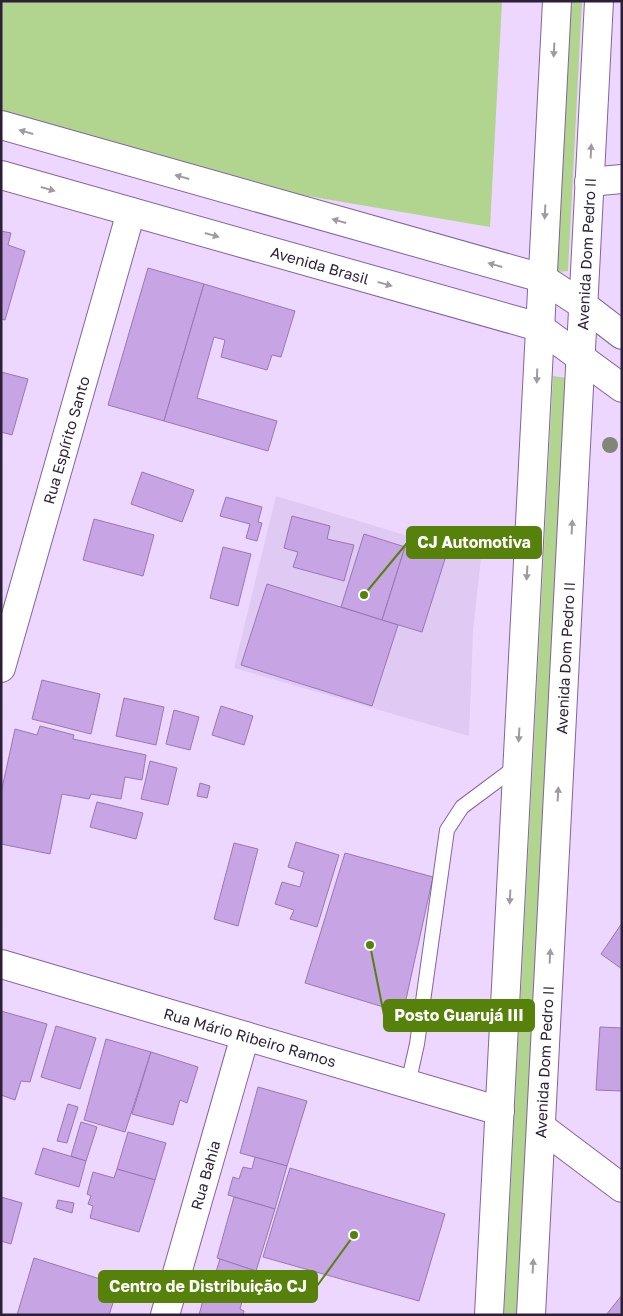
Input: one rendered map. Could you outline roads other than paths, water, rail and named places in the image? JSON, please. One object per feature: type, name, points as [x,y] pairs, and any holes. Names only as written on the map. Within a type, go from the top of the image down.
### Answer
[{"type":"main road","points":[[489,1315],[556,1]]},
{"type":"main road","name":"Avenida Dom Pedro II","points":[[531,1315],[598,1]]},
{"type":"main road","points":[[1,126],[542,278],[583,305],[622,335]]},
{"type":"main road","name":"Avenida Brasil","points":[[1,175],[539,327],[581,356],[622,388]]},
{"type":"main road","points":[[589,182],[622,178]]},
{"type":"main road","name":"Rua Espírito Santo","points":[[1,668],[131,212]]},
{"type":"main road","name":"Rua Mário Ribeiro Ramos","points":[[1,964],[500,1111]]},
{"type":"main road","name":"Rua Bahia","points":[[165,1315],[245,1036]]},
{"type":"main road","points":[[541,1128],[622,1188]]},
{"type":"lane","points":[[408,1084],[418,1044],[447,830],[462,807],[517,766]]},
{"type":"place","name":"CJ Automotiva","points":[[364,595]]},
{"type":"place","name":"Posto Guarujá III","points":[[370,945]]},
{"type":"place","name":"Centro de Distribuição CJ","points":[[354,1235]]}]
